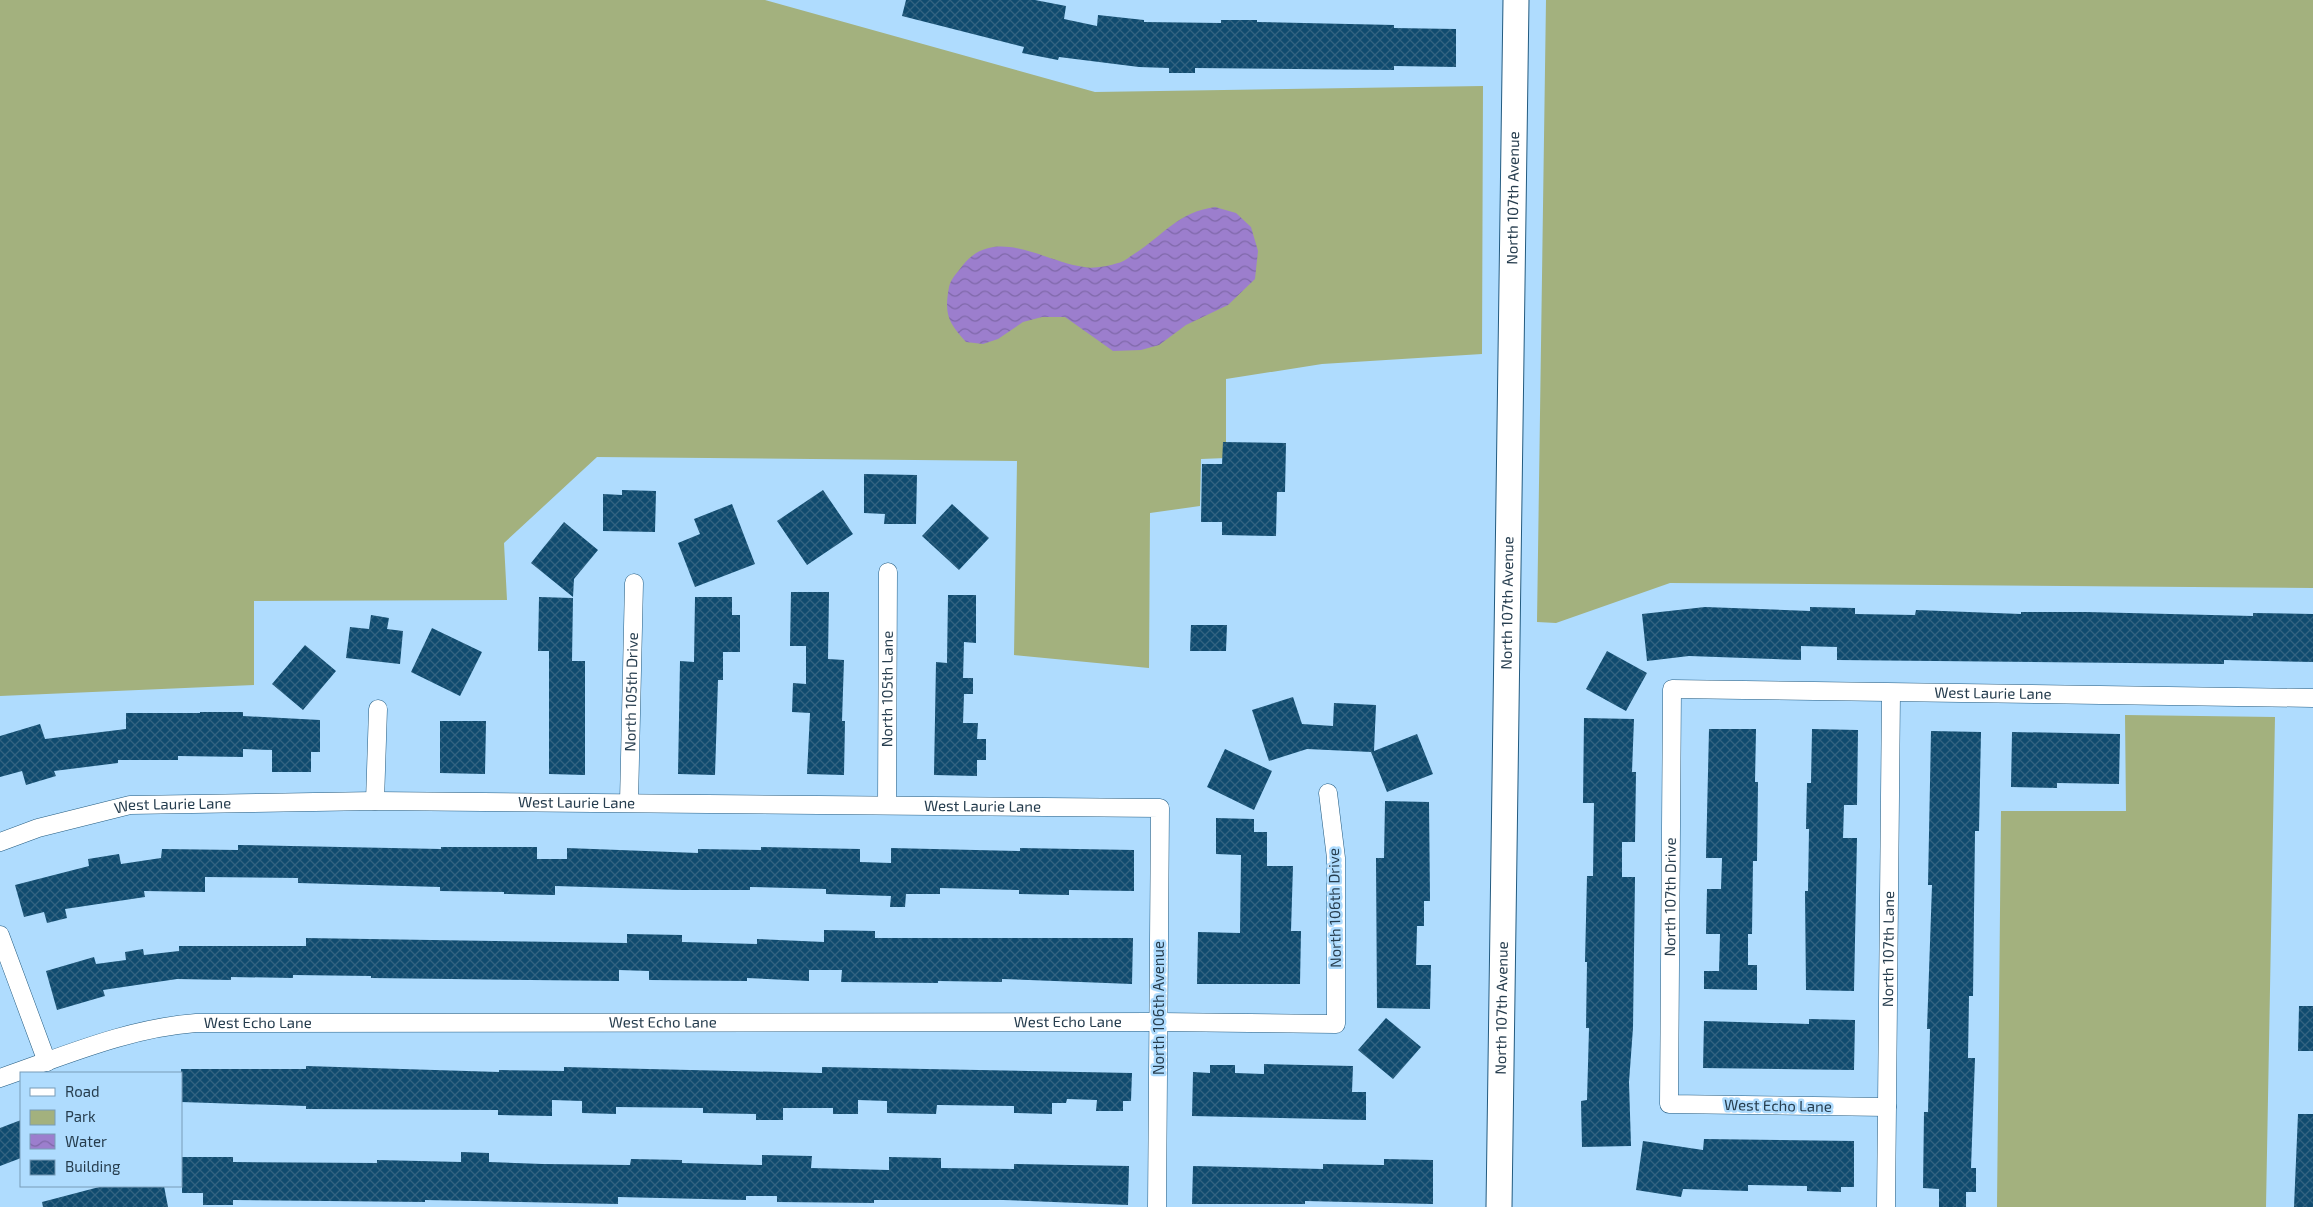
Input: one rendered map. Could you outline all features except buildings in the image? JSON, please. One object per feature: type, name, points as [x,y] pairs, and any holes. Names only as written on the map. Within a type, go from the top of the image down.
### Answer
[{"type":"street","name":"North 107th Avenue","points":[[1499,1207],[1516,0]]},
{"type":"street","name":"North 105th Lane","points":[[887,805],[888,572]]},
{"type":"street","name":"North 105th Drive","points":[[629,802],[634,583]]},
{"type":"street","name":"West Laurie Lane","points":[[1672,689],[2313,698]]},
{"type":"street","name":"North 107th Drive","points":[[1669,1104],[1672,689]]},
{"type":"street","name":"North 107th Lane","points":[[1886,1207],[1892,693]]},
{"type":"street","points":[[375,801],[378,709]]},
{"type":"street","name":"North 106th Drive","points":[[1328,792],[1336,858],[1336,1024]]},
{"type":"street","name":"West Laurie Lane","points":[[0,842],[38,828],[130,805],[375,801],[1160,808]]},
{"type":"street","name":"North 106th Avenue","points":[[1157,1207],[1160,808]]},
{"type":"street","points":[[0,935],[47,1062]]},
{"type":"street","name":"West Echo Lane","points":[[0,1078],[164,1026],[196,1024],[1159,1022],[1336,1024]]},
{"type":"street","name":"West Echo Lane","points":[[1669,1104],[1887,1107]]},
{"type":"green space","points":[[0,0],[765,0],[1095,92],[1483,86],[1482,354],[1322,364],[1226,379],[1226,458],[1201,459],[1200,506],[1150,513],[1149,668],[1014,655],[1017,461],[597,457],[504,543],[507,600],[254,601],[254,685],[0,696]]},
{"type":"green space","points":[[1546,0],[2313,0],[2313,588],[1670,583],[1556,623],[1537,622]]},
{"type":"green space","points":[[2125,715],[2275,717],[2266,1207],[1997,1207],[2001,811],[2126,811]]},
{"type":"water","points":[[1215,207],[1236,213],[1251,227],[1258,251],[1255,279],[1228,305],[1186,325],[1159,345],[1141,350],[1113,351],[1065,317],[1042,317],[1023,322],[998,339],[983,344],[966,342],[951,323],[947,311],[950,284],[963,265],[976,253],[990,248],[1005,247],[1021,249],[1084,267],[1106,266],[1124,261],[1181,219]]}]
